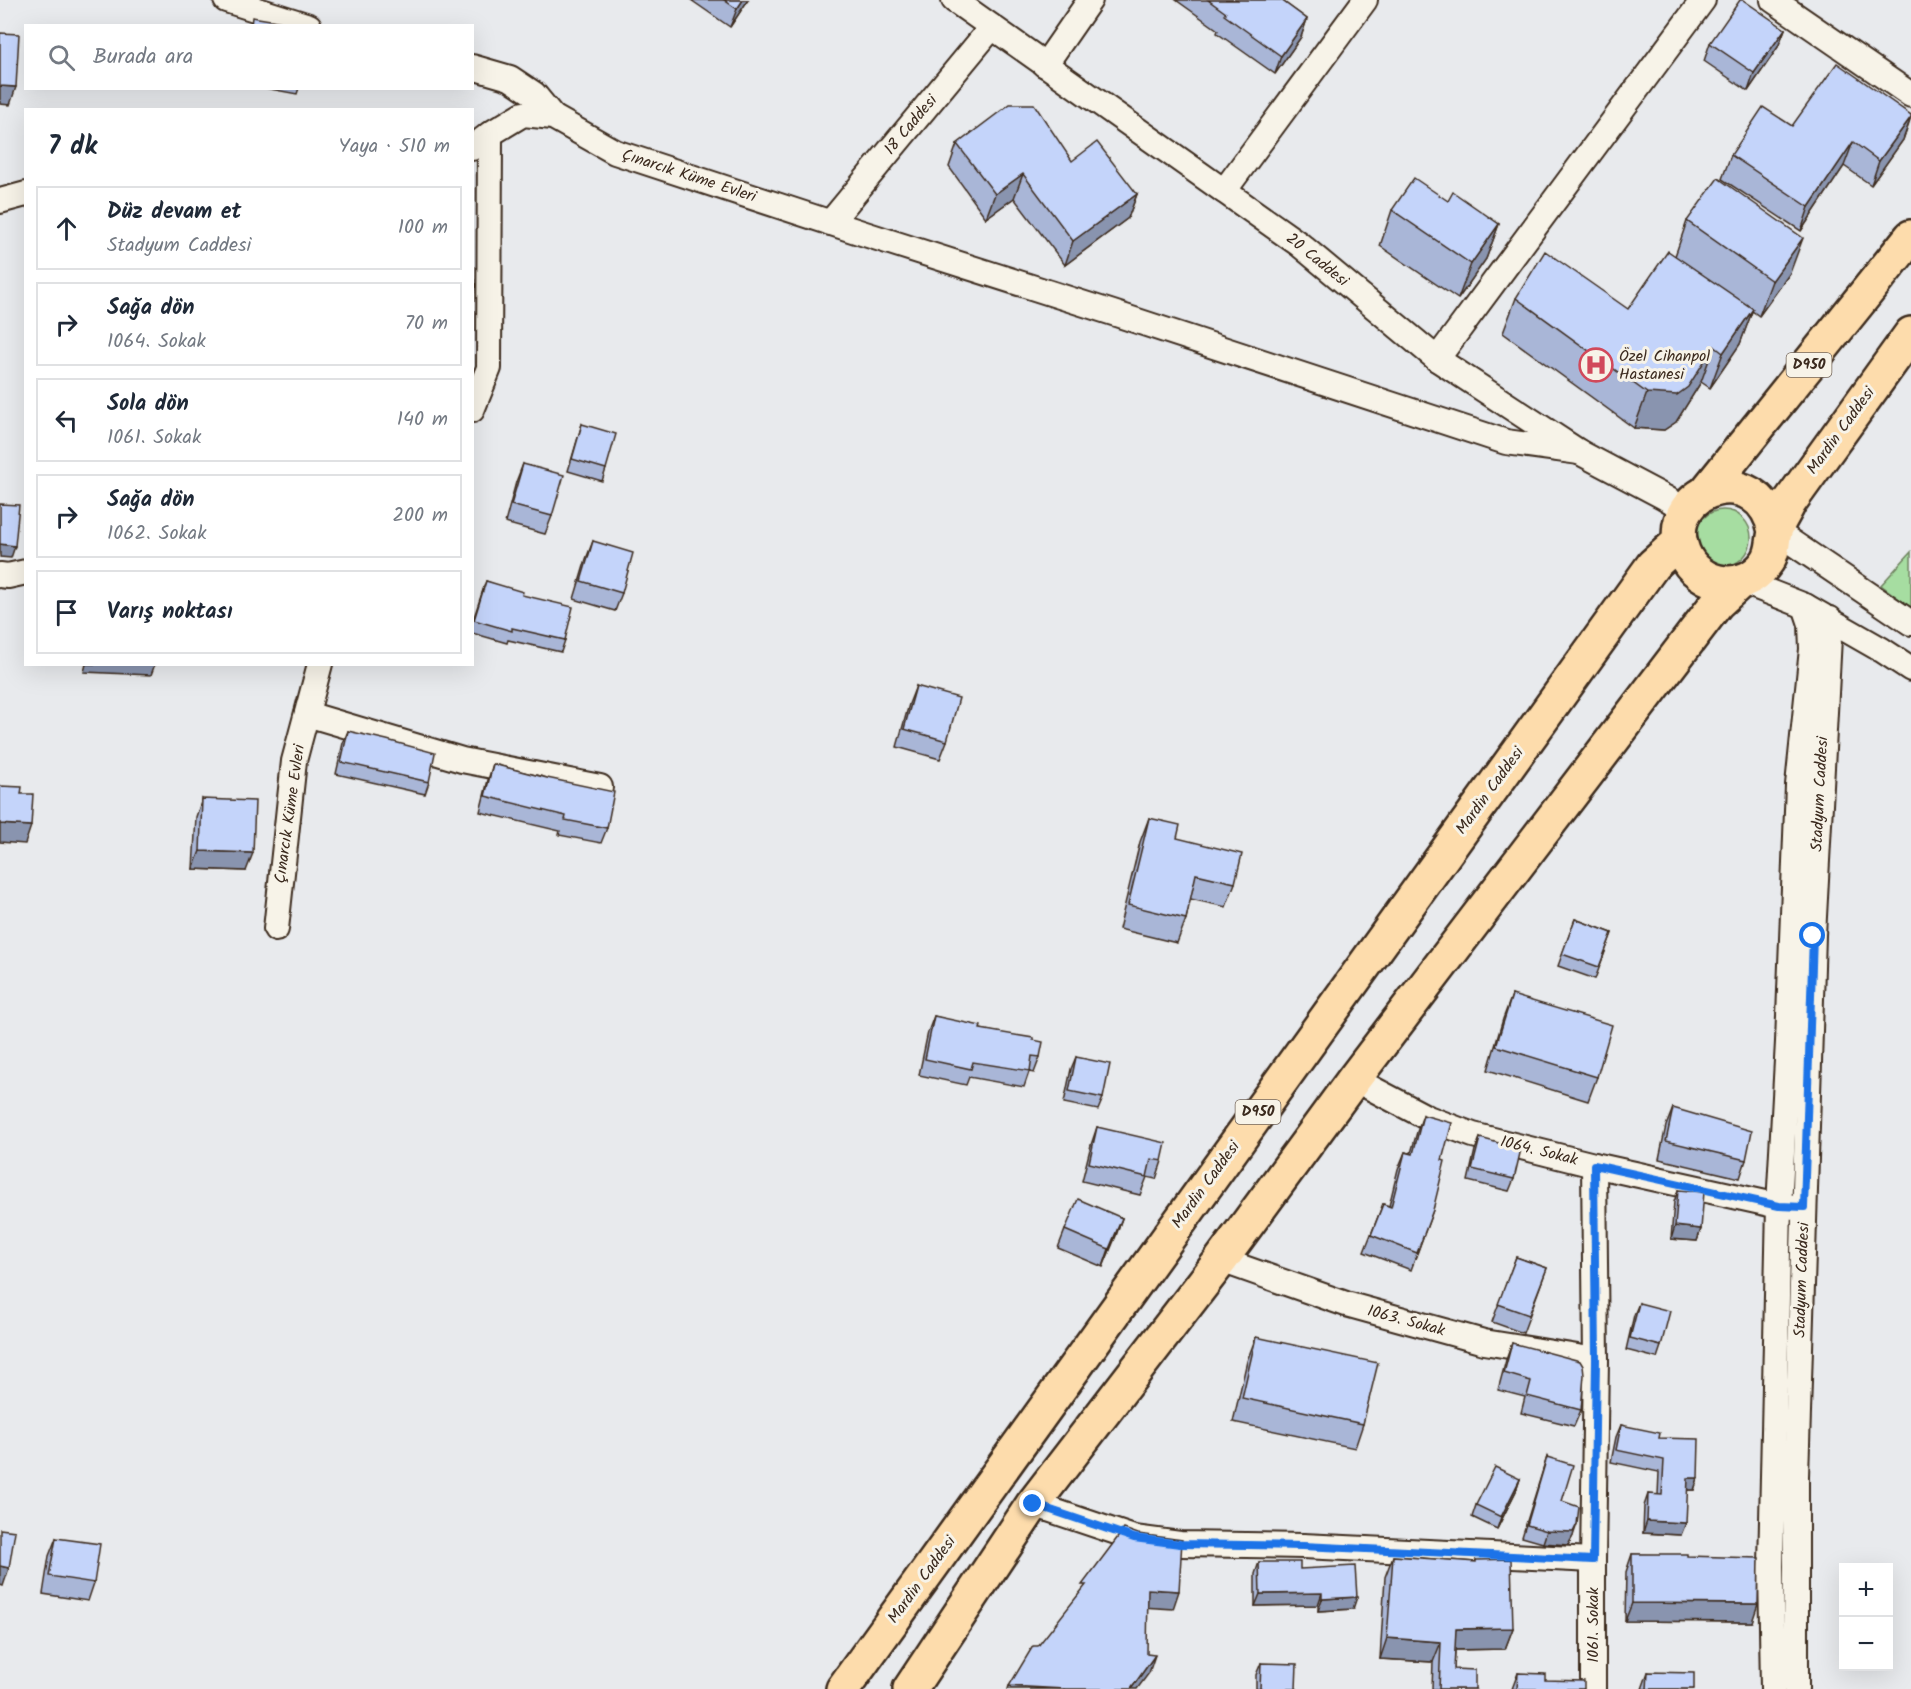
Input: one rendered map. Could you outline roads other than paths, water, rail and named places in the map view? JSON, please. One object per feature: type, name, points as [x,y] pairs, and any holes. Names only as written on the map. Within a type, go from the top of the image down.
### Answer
[{"type":"highway","name":"Mardin Caddesi","points":[[843,1689],[1653,565],[1911,237]]},
{"type":"highway","name":"Mardin Caddesi","points":[[910,1689],[1033,1504],[1221,1260],[1354,1079],[1717,603],[1767,562],[1774,548],[1775,531],[1789,504],[1911,334]]},
{"type":"highway","points":[[1741,581],[1720,582],[1701,575],[1687,560],[1691,515],[1719,488],[1732,488],[1757,497],[1772,518],[1775,531]]},
{"type":"street","points":[[226,0],[303,24]]},
{"type":"street","name":"20 Caddesi","points":[[954,0],[1299,244],[1437,359],[1579,452],[1664,496],[1691,515]]},
{"type":"street","points":[[1045,64],[1090,0]]},
{"type":"street","points":[[1224,191],[1365,0]]},
{"type":"street","points":[[1437,359],[1703,0]]},
{"type":"street","points":[[1773,0],[1911,95]]},
{"type":"street","name":"18 Caddesi","points":[[830,223],[992,27]]},
{"type":"street","name":"Çınarcık Küme Evleri","points":[[474,68],[510,78],[534,94],[553,117],[615,152],[1506,442],[1579,452]]},
{"type":"street","name":"Çınarcık Küme Evleri","points":[[474,405],[489,368],[481,141],[523,114],[553,117]]},
{"type":"street","points":[[0,201],[24,195]]},
{"type":"street","points":[[1775,531],[1911,623]]},
{"type":"street","points":[[0,574],[8,576],[24,572]]},
{"type":"street","points":[[1741,581],[1805,606],[1911,669]]},
{"type":"street","points":[[1773,1689],[1771,1566],[1779,1206],[1798,785],[1812,649],[1811,624],[1805,606]]},
{"type":"street","name":"Stadyum Caddesi","points":[[1796,1689],[1796,1476],[1804,1207],[1814,924],[1830,619]]},
{"type":"street","name":"Çınarcık Küme Evleri","points":[[276,929],[294,761],[319,666]]},
{"type":"street","points":[[307,714],[462,760],[600,788]]},
{"type":"street","name":"1064. Sokak","points":[[1354,1079],[1428,1118],[1473,1135],[1594,1165],[1779,1206],[1804,1207]]},
{"type":"street","name":"1061. Sokak","points":[[1593,1689],[1596,1359],[1594,1165]]},
{"type":"street","name":"1063. Sokak","points":[[1221,1260],[1346,1304],[1484,1342],[1596,1359]]},
{"type":"street","points":[[1033,1504],[1134,1538],[1180,1544],[1303,1546],[1593,1560]]},
{"type":"place","name":"Özel Cihanpol Hastanesi","points":[[1596,365]]}]
